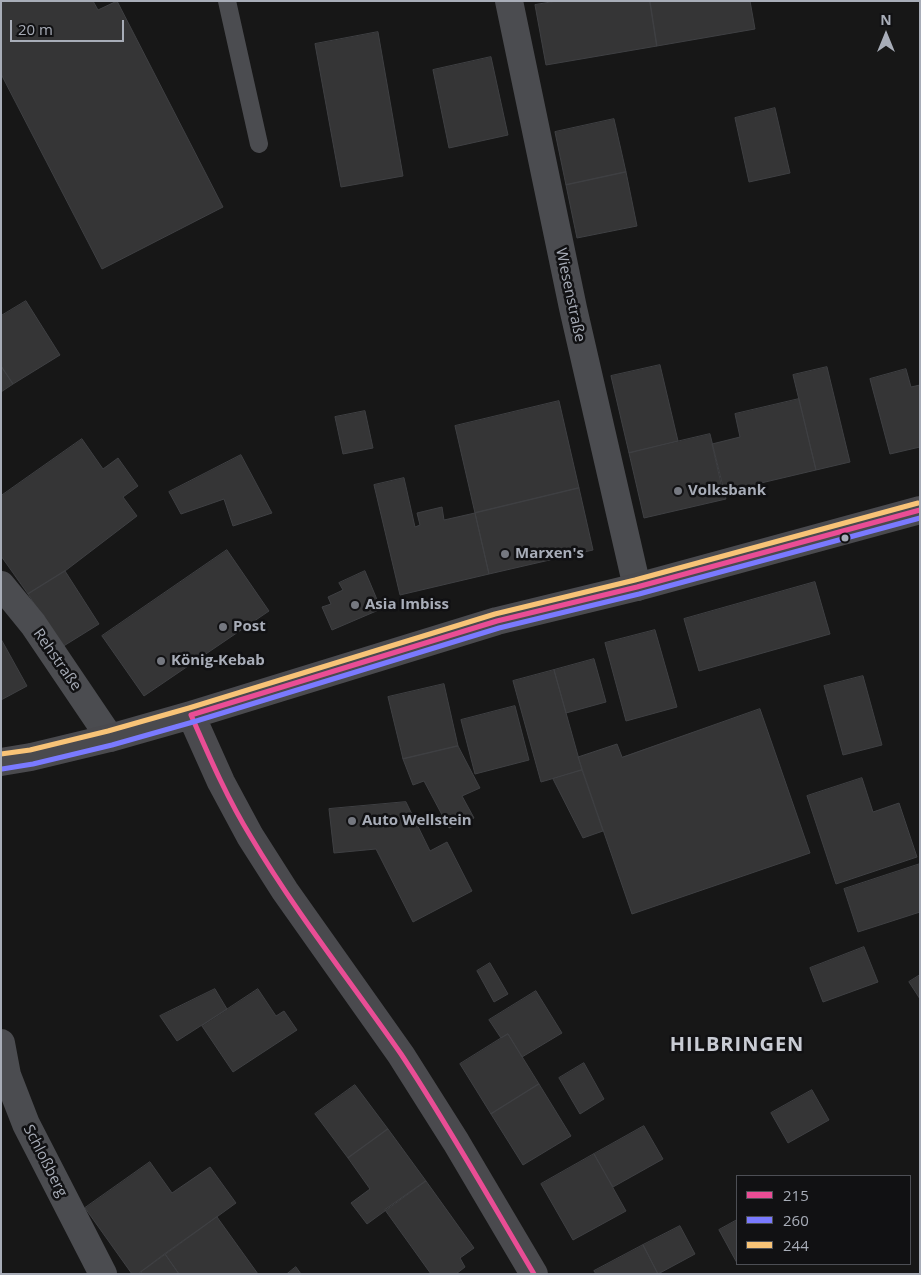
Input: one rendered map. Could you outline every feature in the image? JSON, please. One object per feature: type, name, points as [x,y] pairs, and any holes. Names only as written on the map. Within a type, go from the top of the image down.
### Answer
[{"type":"main road","points":[[1,762],[31,757],[110,738],[191,716],[497,621],[637,586],[920,510]]},
{"type":"main road","points":[[191,716],[221,782],[250,836],[285,891],[406,1063],[456,1142],[534,1274]]},
{"type":"street","name":"Wiesenstraße","points":[[509,1],[573,308],[637,586]]},
{"type":"street","name":"Rehstraße","points":[[1,585],[33,624],[110,738]]},
{"type":"street","name":"Schloßberg","points":[[1,1043],[7,1075],[26,1124],[103,1274]]},
{"type":"lane","points":[[227,1],[259,144]]},
{"type":"building","points":[[1,1],[93,1],[98,10],[117,1],[223,207],[102,269],[1,74]]},
{"type":"building","points":[[557,1],[650,1],[657,46],[546,65],[535,5]]},
{"type":"building","points":[[650,1],[750,1],[755,29],[657,46]]},
{"type":"building","points":[[378,32],[403,176],[341,187],[315,44]]},
{"type":"building","points":[[491,57],[508,135],[449,148],[433,70]]},
{"type":"building","points":[[775,108],[790,173],[749,182],[735,118]]},
{"type":"building","points":[[614,119],[626,172],[566,185],[555,132]]},
{"type":"building","points":[[626,172],[637,226],[577,238],[566,185]]},
{"type":"building","points":[[26,301],[60,355],[13,384],[1,366],[1,316]]},
{"type":"building","points":[[660,365],[678,441],[629,453],[611,376]]},
{"type":"building","points":[[1,366],[13,384],[1,392]]},
{"type":"building","points":[[827,367],[850,462],[816,470],[793,375]]},
{"type":"building","points":[[906,369],[911,387],[920,385],[920,447],[890,454],[870,379]]},
{"type":"building","points":[[799,399],[816,470],[723,492],[712,444],[740,437],[735,414]]},
{"type":"building","points":[[559,401],[579,488],[475,513],[455,426]]},
{"type":"building","points":[[365,411],[373,448],[343,454],[335,417]]},
{"type":"building","points":[[710,434],[726,499],[644,518],[629,453]]},
{"type":"building","points":[[82,439],[103,469],[118,458],[138,486],[123,497],[137,516],[65,571],[28,594],[1,556],[1,496]]},
{"type":"building","points":[[241,455],[272,513],[233,526],[224,499],[181,514],[169,492]]},
{"type":"building","points":[[404,478],[415,527],[420,525],[417,513],[442,507],[444,520],[475,513],[489,574],[400,595],[374,485]]},
{"type":"building","points":[[579,488],[593,550],[489,574],[475,513]]},
{"type":"building","points":[[227,550],[269,611],[144,696],[102,636]]},
{"type":"building","points":[[65,571],[99,624],[62,647],[28,594]]},
{"type":"building","points":[[365,571],[381,609],[332,630],[322,607],[331,604],[328,597],[343,590],[339,583]]},
{"type":"building","points":[[815,582],[830,634],[699,671],[684,619]]},
{"type":"building","points":[[655,630],[677,707],[626,721],[605,643]]},
{"type":"building","points":[[1,639],[27,686],[1,700]]},
{"type":"building","points":[[594,659],[606,702],[566,713],[554,670]]},
{"type":"building","points":[[554,670],[582,770],[541,782],[513,681]]},
{"type":"building","points":[[863,676],[882,745],[843,755],[824,686]]},
{"type":"building","points":[[444,684],[458,746],[403,759],[388,697]]},
{"type":"building","points":[[515,706],[529,760],[475,774],[461,720]]},
{"type":"building","points":[[760,709],[810,853],[632,914],[578,757],[617,744],[622,757]]},
{"type":"building","points":[[458,746],[480,788],[462,796],[474,818],[449,828],[424,781],[413,785],[403,759]]},
{"type":"building","points":[[582,770],[603,831],[583,838],[553,779]]},
{"type":"building","points":[[862,778],[873,812],[899,803],[917,857],[836,884],[807,796]]},
{"type":"building","points":[[406,802],[430,851],[447,842],[472,891],[413,922],[376,849],[334,853],[329,809]]},
{"type":"building","points":[[920,864],[920,912],[858,932],[844,889]]},
{"type":"building","points":[[864,947],[878,982],[823,1002],[810,968]]},
{"type":"building","points":[[490,963],[508,994],[494,1002],[477,971]]},
{"type":"building","points":[[920,975],[920,999],[909,982]]},
{"type":"building","points":[[215,989],[227,1009],[177,1041],[160,1016]]},
{"type":"building","points":[[258,989],[276,1016],[284,1011],[297,1030],[233,1072],[202,1026]]},
{"type":"building","points":[[536,991],[562,1033],[522,1057],[508,1034],[501,1038],[489,1020]]},
{"type":"building","points":[[508,1034],[539,1084],[491,1114],[460,1064]]},
{"type":"building","points":[[584,1063],[604,1099],[580,1114],[559,1078]]},
{"type":"building","points":[[539,1084],[571,1136],[523,1165],[491,1114]]},
{"type":"building","points":[[355,1085],[388,1129],[348,1158],[315,1114]]},
{"type":"building","points":[[812,1090],[829,1120],[788,1143],[771,1113]]},
{"type":"building","points":[[644,1126],[663,1159],[613,1187],[594,1154]]},
{"type":"building","points":[[388,1129],[426,1181],[367,1224],[351,1203],[370,1189],[348,1158]]},
{"type":"building","points":[[594,1154],[626,1211],[573,1240],[541,1184]]},
{"type":"building","points":[[150,1162],[172,1193],[210,1167],[236,1203],[138,1274],[132,1274],[85,1208]]},
{"type":"building","points":[[426,1181],[474,1248],[460,1258],[465,1267],[456,1274],[431,1274],[385,1210]]},
{"type":"building","points":[[217,1217],[258,1274],[179,1274],[165,1254]]},
{"type":"building","points":[[736,1221],[736,1261],[719,1230]]},
{"type":"building","points":[[680,1226],[695,1254],[658,1274],[643,1245]]},
{"type":"building","points":[[643,1245],[658,1274],[596,1274],[594,1271]]},
{"type":"building","points":[[165,1254],[179,1274],[142,1274],[141,1272]]},
{"type":"building","points":[[296,1267],[301,1274],[287,1274]]},
{"type":"transit line","name":"244","points":[[1,754],[30,750],[108,731],[495,614],[635,580],[918,503]]},
{"type":"transit line","name":"215","points":[[191,715],[497,621],[637,587],[920,510]]},
{"type":"transit line","name":"260","points":[[2,769],[33,764],[112,745],[499,628],[639,594],[920,518]]},
{"type":"transit line","name":"215","points":[[191,715],[226,792],[268,865],[401,1054],[452,1135],[534,1274]]},
{"type":"place","name":"Volksbank","points":[[678,491]]},
{"type":"place","name":"Marxen's","points":[[505,554]]},
{"type":"place","name":"Asia Imbiss","points":[[355,605]]},
{"type":"place","name":"Post","points":[[223,627]]},
{"type":"place","name":"König-Kebab","points":[[161,661]]},
{"type":"place","name":"Auto Wellstein","points":[[352,821]]},
{"type":"district","name":"HILBRINGEN","points":[[737,1045]]}]
